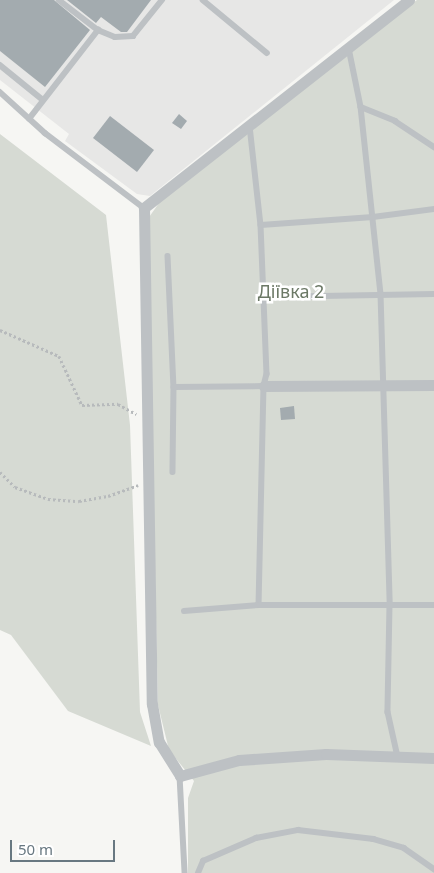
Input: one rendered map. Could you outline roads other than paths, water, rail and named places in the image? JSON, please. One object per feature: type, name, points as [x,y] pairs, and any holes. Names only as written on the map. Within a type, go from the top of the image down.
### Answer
[{"type":"street","points":[[409,0],[144,208],[152,704],[159,742],[180,776],[239,760],[326,754],[434,758]]},
{"type":"street","points":[[264,386],[434,386]]},
{"type":"lane","points":[[59,0],[98,30],[115,37],[133,36],[162,0]]},
{"type":"lane","points":[[203,0],[267,53]]},
{"type":"lane","points":[[29,119],[98,30]]},
{"type":"lane","points":[[349,48],[362,107],[381,294],[390,605],[388,712],[398,757]]},
{"type":"lane","points":[[0,65],[43,100]]},
{"type":"lane","points":[[0,92],[29,119],[144,208]]},
{"type":"lane","points":[[362,107],[395,121],[434,147]]},
{"type":"lane","points":[[250,126],[261,225],[267,374],[264,386],[259,605]]},
{"type":"lane","points":[[261,225],[373,217],[434,209]]},
{"type":"lane","points":[[168,256],[174,387],[173,472]]},
{"type":"lane","points":[[265,297],[434,294]]},
{"type":"lane","points":[[174,387],[264,386]]},
{"type":"lane","points":[[184,611],[259,605],[434,606]]},
{"type":"lane","points":[[180,776],[185,873]]},
{"type":"lane","points":[[198,873],[203,861],[256,838],[298,830],[373,839],[404,848],[434,870]]},
{"type":"park label","name":"Діївка 2","points":[[291,291]]}]
